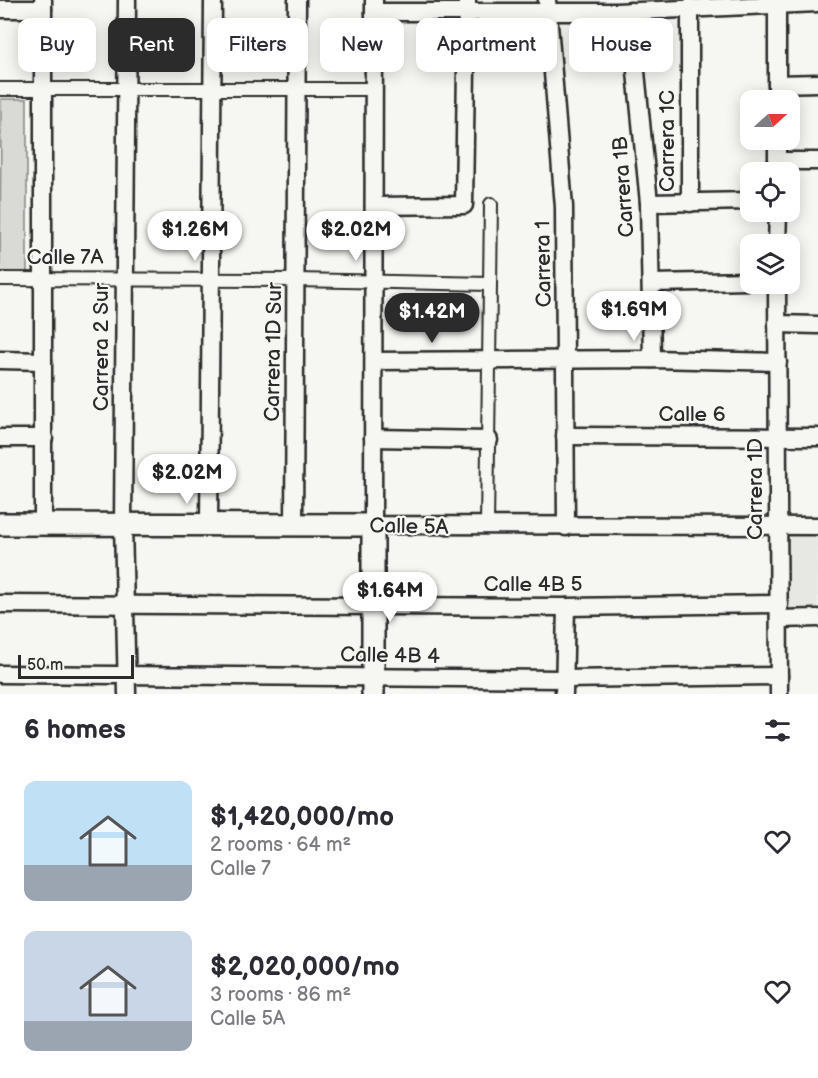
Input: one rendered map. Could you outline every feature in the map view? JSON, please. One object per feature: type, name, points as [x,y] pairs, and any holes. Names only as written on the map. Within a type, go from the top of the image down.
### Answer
[{"type":"street","name":"Carrera 2 Sur","points":[[127,0],[123,524],[127,694]]},
{"type":"street","points":[[209,525],[213,0]]},
{"type":"street","name":"Carrera 1D Sur","points":[[294,525],[297,0]]},
{"type":"street","points":[[373,686],[374,6],[547,6],[630,11],[777,2],[818,3]]},
{"type":"street","points":[[777,2],[777,90]]},
{"type":"street","points":[[0,9],[43,5],[43,524]]},
{"type":"street","points":[[374,206],[464,204],[467,6]]},
{"type":"street","name":"Carrera 1","points":[[547,6],[564,207],[567,360],[566,527]]},
{"type":"street","name":"Carrera 1C","points":[[690,7],[690,203]]},
{"type":"street","name":"Carrera 1B","points":[[630,11],[649,204],[652,359]]},
{"type":"street","points":[[786,90],[818,83]]},
{"type":"street","points":[[0,89],[374,88]]},
{"type":"street","points":[[800,164],[818,161]]},
{"type":"street","points":[[649,204],[740,201]]},
{"type":"street","points":[[487,526],[491,204]]},
{"type":"street","name":"Calle 7A","points":[[0,279],[212,279],[490,284]]},
{"type":"street","points":[[652,283],[740,281]]},
{"type":"street","name":"Carrera 1D","points":[[777,294],[779,694]]},
{"type":"street","points":[[777,324],[818,325]]},
{"type":"street","points":[[374,361],[652,359],[778,362]]},
{"type":"street","points":[[0,360],[43,361]]},
{"type":"street","name":"Calle 6","points":[[565,436],[818,437]]},
{"type":"street","points":[[0,438],[44,438]]},
{"type":"street","points":[[374,438],[489,440]]},
{"type":"street","name":"Calle 5A","points":[[0,524],[818,526]]},
{"type":"street","name":"Calle 4B 5","points":[[0,604],[779,611],[818,618]]},
{"type":"street","points":[[564,687],[566,608]]},
{"type":"street","name":"Calle 4B 4","points":[[0,674],[127,674],[373,686],[564,687],[779,676]]},
{"type":"shaded area","points":[[1,99],[27,99],[27,273],[0,273]]},
{"type":"shaded area","points":[[818,534],[818,612],[783,612],[782,535]]}]
